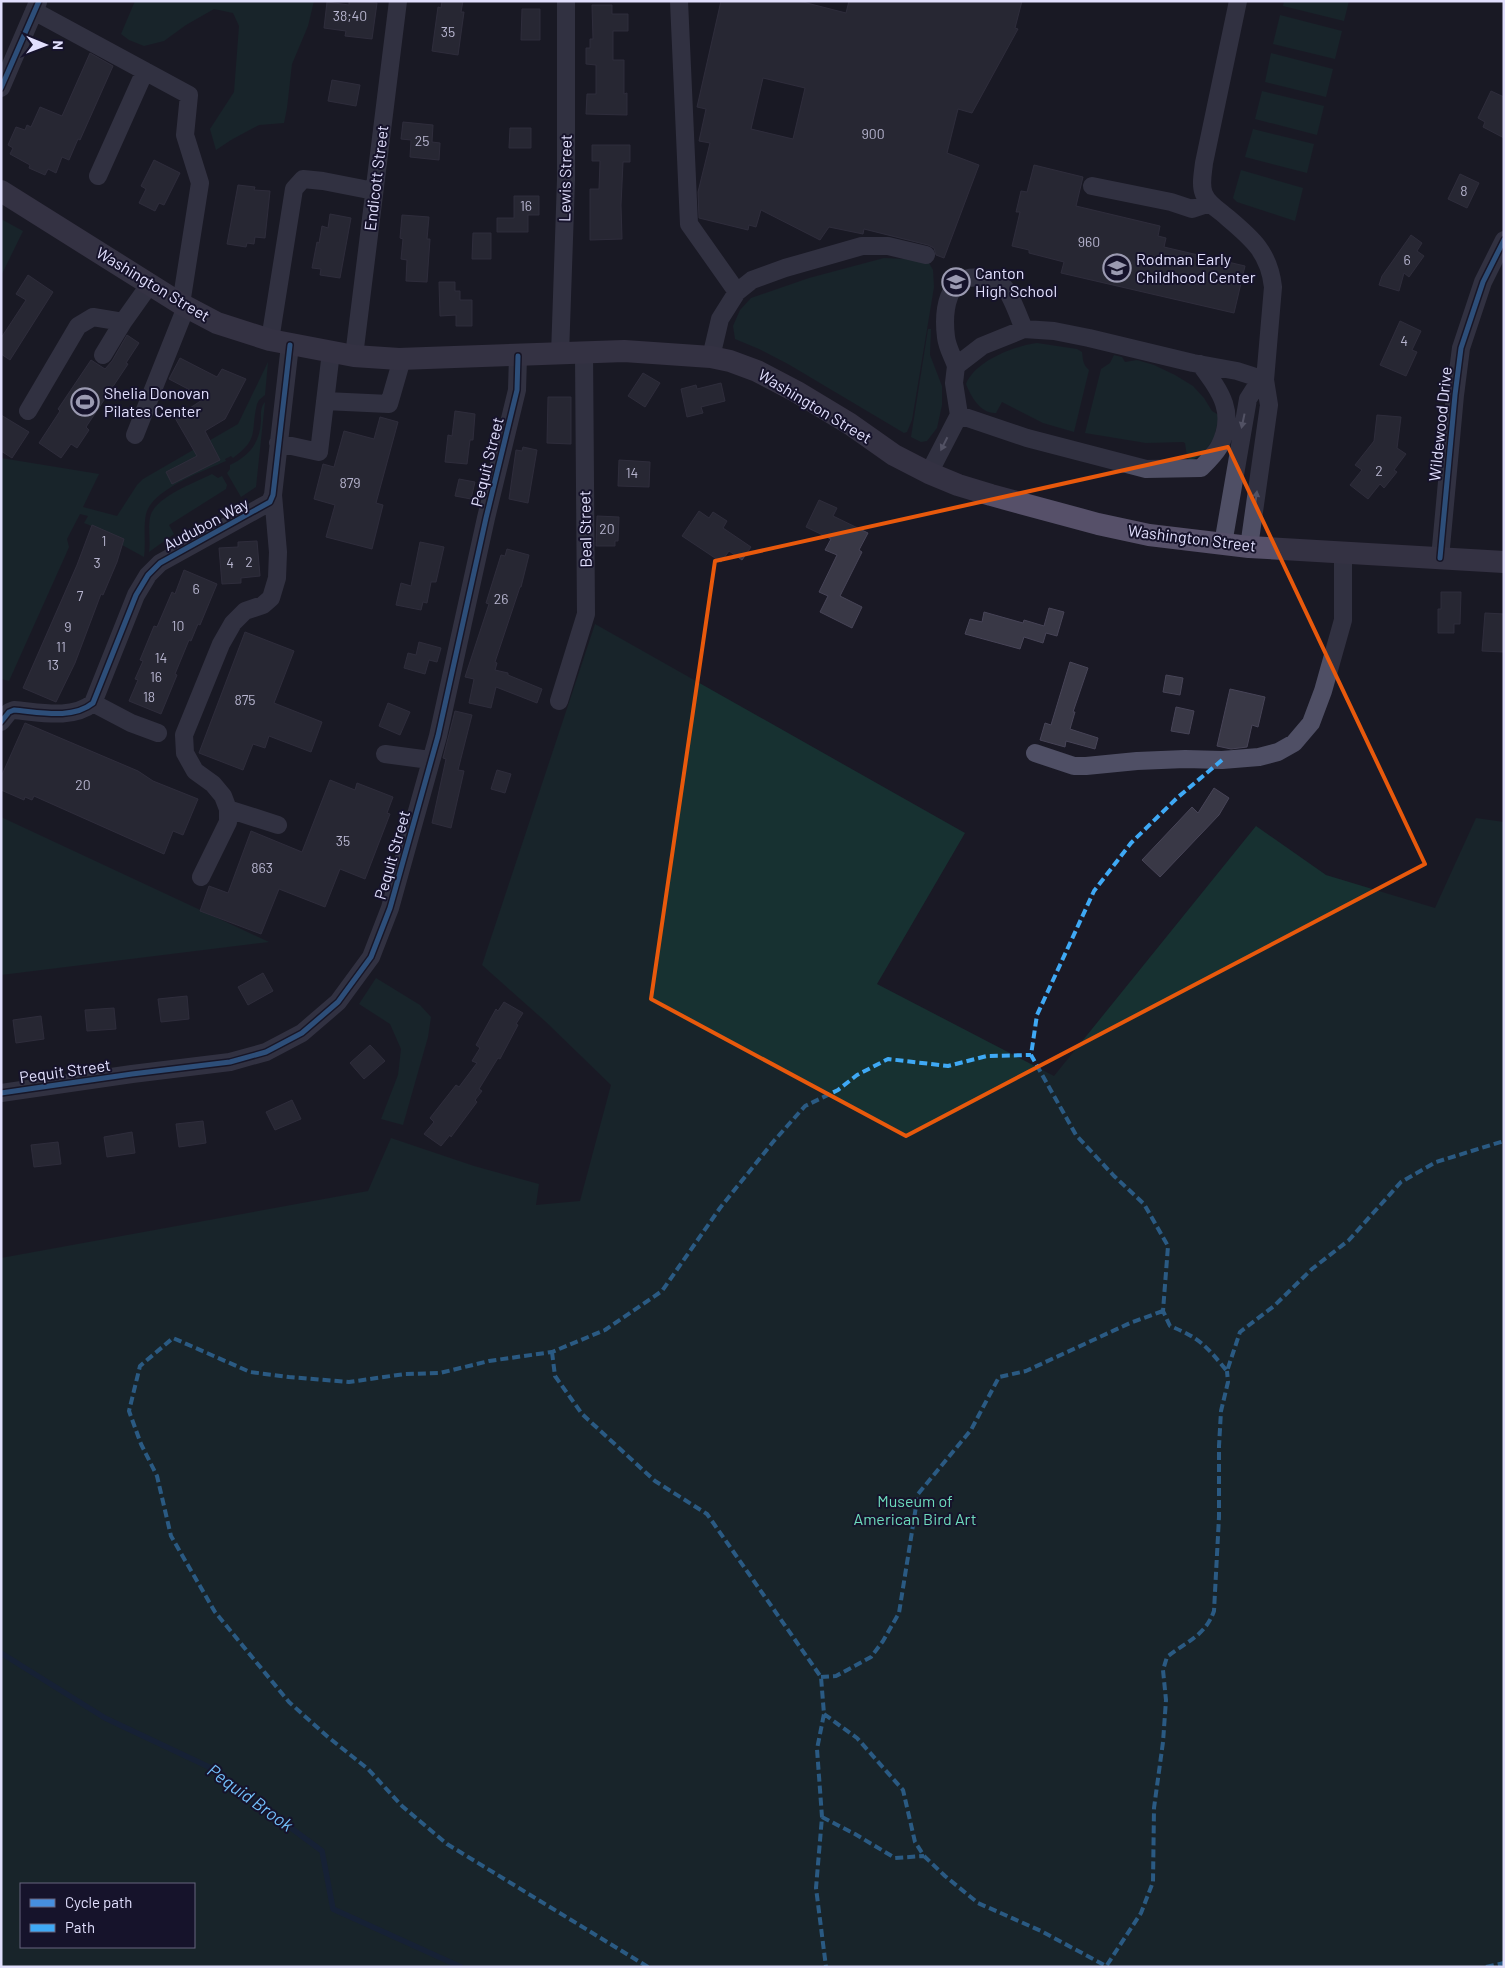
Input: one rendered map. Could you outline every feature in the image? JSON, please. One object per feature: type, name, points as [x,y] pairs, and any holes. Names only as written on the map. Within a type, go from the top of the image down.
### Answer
[{"type":"main road","name":"Washington Street","points":[[1,191],[183,305],[217,323],[280,343],[354,356],[402,359],[634,352],[711,356],[757,371],[842,420],[894,455],[929,472],[991,495],[1098,524],[1149,535],[1249,547],[1504,562]]},
{"type":"street","name":"Endicott Street","points":[[354,356],[398,1]]},
{"type":"street","name":"Lewis Street","points":[[560,355],[566,180],[566,1]]},
{"type":"street","points":[[679,1],[689,224],[737,292]]},
{"type":"street","points":[[1238,1],[1204,163],[1202,187],[1204,195],[1210,203],[1260,248],[1270,265],[1273,287],[1265,380],[1269,405],[1249,547]]},
{"type":"street","points":[[1,88],[36,6],[189,95],[185,135],[200,183],[183,305],[135,435]]},
{"type":"street","points":[[98,176],[145,71]]},
{"type":"street","points":[[201,877],[228,822],[228,809],[223,796],[213,784],[195,771],[185,753],[184,735],[221,644],[233,623],[245,610],[263,605],[271,598],[277,578],[278,552],[273,495],[278,443],[280,343],[294,189],[302,179],[374,191]]},
{"type":"street","points":[[1092,186],[1171,202],[1192,209],[1210,203]]},
{"type":"street","name":"Wildewood Drive","points":[[1440,558],[1454,395],[1461,348],[1483,282],[1504,240]]},
{"type":"street","points":[[711,356],[720,319],[737,292],[752,280],[785,268],[862,246],[888,246],[926,255]]},
{"type":"street","points":[[929,472],[959,415],[954,383],[956,366],[946,339],[945,313],[952,288],[961,280],[975,278],[992,280],[1004,287],[1024,329]]},
{"type":"street","points":[[103,354],[150,284]]},
{"type":"street","points":[[28,411],[78,326],[94,317],[123,322]]},
{"type":"street","points":[[956,366],[982,346],[1024,329],[1054,331],[1132,347],[1237,371],[1265,380]]},
{"type":"street","points":[[278,443],[319,452],[331,352]]},
{"type":"street","name":"Beal Street","points":[[559,701],[586,614],[584,353]]},
{"type":"street","name":"Pequit Street","points":[[1,1093],[230,1062],[266,1052],[302,1033],[338,1002],[371,956],[392,903],[438,736],[486,518],[517,390],[518,356]]},
{"type":"street","points":[[325,401],[389,404],[402,359]]},
{"type":"street","points":[[959,415],[1027,438],[1146,469],[1201,468],[1219,448],[1226,424],[1225,403],[1216,386],[1200,364]]},
{"type":"street","points":[[1223,544],[1248,399],[1255,388],[1265,380]]},
{"type":"street","name":"Audubon Way","points":[[93,703],[136,595],[148,576],[160,563],[266,506],[273,495]]},
{"type":"street","points":[[1035,753],[1074,766],[1086,766],[1137,761],[1222,760],[1259,757],[1278,752],[1294,743],[1311,723],[1323,691],[1343,620],[1343,553]]},
{"type":"street","points":[[1,722],[9,712],[14,710],[54,713],[71,712],[85,709],[93,703],[131,723],[158,733]]},
{"type":"street","points":[[385,754],[430,760]]},
{"type":"street","points":[[228,809],[278,825]]},
{"type":"highlighted area","points":[[1228,447],[1425,864],[906,1136],[651,999],[715,561]]},
{"type":"green space","points":[[135,1],[314,1],[308,26],[292,64],[284,123],[259,125],[216,150],[210,129],[234,92],[239,26],[233,13],[214,9],[186,25],[164,41],[144,46],[129,40],[121,34]]},
{"type":"green space","points":[[1284,1],[1349,1],[1344,21],[1283,6]]},
{"type":"green space","points":[[1280,15],[1342,31],[1335,59],[1273,44]]},
{"type":"green space","points":[[1271,53],[1333,69],[1326,97],[1265,82]]},
{"type":"green space","points":[[1262,91],[1324,106],[1317,135],[1255,119]]},
{"type":"green space","points":[[1253,129],[1314,144],[1307,173],[1245,157]]},
{"type":"green space","points":[[1241,170],[1303,188],[1295,221],[1237,202],[1233,198]]},
{"type":"green space","points":[[1,219],[23,231],[1,276]]},
{"type":"green space","points":[[884,258],[929,263],[933,270],[934,287],[912,420],[907,432],[904,433],[788,364],[735,339],[733,326],[740,310],[751,298],[809,278]]},
{"type":"green space","points":[[928,329],[931,329],[930,355],[942,386],[942,405],[937,428],[927,441],[921,442],[911,437]]},
{"type":"green space","points":[[1037,343],[1077,349],[1082,352],[1084,364],[1089,370],[1074,432],[1043,423],[1002,402],[996,413],[986,411],[977,404],[966,384],[978,368],[996,356],[1017,347]]},
{"type":"green space","points":[[1114,355],[1122,357],[1125,362],[1137,360],[1154,365],[1175,375],[1193,386],[1204,398],[1212,411],[1219,417],[1214,438],[1203,454],[1190,461],[1187,457],[1185,443],[1183,442],[1146,443],[1085,433],[1101,369],[1110,363]]},
{"type":"green space","points":[[268,362],[265,395],[257,404],[251,440],[233,458],[231,456],[225,459],[226,461],[180,482],[168,489],[150,505],[145,519],[144,557],[122,545],[124,539],[84,523],[88,516],[80,514],[67,539],[69,547],[9,681],[1,679],[1,458],[99,474],[83,507],[117,516],[143,479],[238,424]]},
{"type":"green space","points":[[265,402],[256,487],[241,497],[227,473],[230,465],[248,453],[256,442],[260,429],[263,404]]},
{"type":"green space","points":[[212,474],[218,478],[222,476],[227,485],[226,489],[169,525],[174,534],[149,552],[150,519],[155,507],[178,490]]},
{"type":"green space","name":"Museum of American Bird Art","points":[[595,624],[965,833],[877,984],[1054,1076],[1256,826],[1326,875],[1435,908],[1476,818],[1504,822],[1504,1967],[1,1967],[1,1258],[368,1191],[391,1138],[474,1166],[539,1184],[536,1205],[580,1201],[611,1085],[546,1022],[482,965]]},
{"type":"green space","points":[[1,817],[269,942],[1,975]]},
{"type":"green space","points":[[376,978],[420,1005],[431,1017],[428,1037],[403,1125],[381,1119],[398,1075],[401,1049],[390,1024],[359,1004]]},
{"type":"building","points":[[349,1],[377,3],[372,39],[345,36],[346,31],[324,28],[327,2],[349,5]]},
{"type":"building","points":[[442,1],[463,1],[461,12],[464,12],[458,55],[432,51],[438,7],[441,8]]},
{"type":"building","points":[[721,1],[799,1],[846,13],[849,1],[1022,1],[1015,28],[1018,29],[972,113],[958,109],[947,153],[979,165],[944,258],[936,255],[934,248],[928,245],[864,229],[863,234],[829,227],[820,240],[761,210],[756,227],[749,225],[748,230],[699,218],[698,192],[710,143],[699,141],[706,109],[697,107]],"holes":[[[763,78],[805,88],[793,139],[751,129]]]},
{"type":"building","points":[[592,5],[612,5],[612,14],[628,14],[628,31],[613,31],[613,60],[624,60],[624,94],[627,93],[627,115],[586,114],[587,94],[596,94],[596,65],[586,64],[586,48],[590,48],[590,39],[593,39]]},
{"type":"building","points":[[522,9],[540,9],[540,40],[521,40]]},
{"type":"building","points":[[90,53],[113,66],[80,140],[78,139],[69,160],[62,157],[56,173],[48,169],[45,175],[29,168],[30,165],[10,154],[13,148],[8,145],[16,127],[25,130],[27,125],[31,127],[40,107],[62,116]]},
{"type":"building","points":[[332,80],[360,85],[356,106],[328,101]]},
{"type":"building","points":[[1491,91],[1504,97],[1504,138],[1483,127],[1485,122],[1478,118]]},
{"type":"building","points":[[403,122],[433,125],[432,142],[440,143],[439,160],[410,157],[411,140],[401,139]]},
{"type":"building","points":[[510,128],[531,128],[531,148],[509,148]]},
{"type":"building","points":[[592,145],[630,145],[630,162],[623,162],[622,239],[590,240],[590,189],[599,189],[600,161],[592,161]]},
{"type":"building","points":[[154,160],[180,173],[164,205],[159,203],[155,211],[139,203],[146,189],[141,186]]},
{"type":"building","points":[[1034,165],[1083,177],[1076,206],[1160,226],[1158,236],[1166,238],[1164,247],[1245,266],[1234,313],[1061,273],[1064,262],[1029,253],[1029,250],[1012,246],[1020,212],[1016,212],[1021,191],[1027,192]]},
{"type":"building","points":[[1460,174],[1479,183],[1467,208],[1448,199]]},
{"type":"building","points":[[238,185],[255,187],[254,190],[270,191],[265,238],[255,237],[254,244],[247,243],[246,247],[227,244]]},
{"type":"building","points":[[514,196],[539,196],[539,215],[528,215],[528,232],[497,232],[497,218],[514,218]]},
{"type":"building","points":[[330,214],[351,218],[340,278],[320,275],[321,269],[312,268],[322,226],[328,228]]},
{"type":"building","points":[[402,215],[429,217],[427,239],[430,239],[427,282],[406,281],[407,260],[401,259],[403,239],[400,238]]},
{"type":"building","points":[[473,233],[491,233],[491,259],[472,259]]},
{"type":"building","points":[[1411,235],[1422,243],[1417,251],[1424,256],[1409,277],[1404,273],[1399,291],[1379,285],[1382,276]]},
{"type":"building","points":[[28,275],[53,292],[10,360],[1,354],[1,338],[26,300],[16,294]]},
{"type":"building","points":[[439,282],[455,282],[455,291],[460,291],[460,300],[472,300],[472,326],[456,326],[456,315],[440,316]]},
{"type":"building","points":[[1400,321],[1421,331],[1412,350],[1417,352],[1406,376],[1380,365]]},
{"type":"building","points":[[127,335],[139,343],[126,363],[128,364],[86,427],[89,430],[77,448],[71,444],[61,458],[39,443],[60,411],[58,409],[91,360],[105,369],[112,361]]},
{"type":"building","points":[[180,358],[217,377],[222,369],[246,379],[225,419],[205,431],[220,460],[172,484],[166,472],[197,456],[175,418],[205,398],[169,379]]},
{"type":"building","points":[[643,373],[660,383],[645,407],[628,396]]},
{"type":"building","points":[[721,383],[725,401],[701,407],[703,413],[687,417],[681,389],[696,385],[697,389]]},
{"type":"building","points":[[548,397],[571,397],[571,444],[547,443]]},
{"type":"building","points":[[455,411],[475,414],[473,440],[470,440],[467,464],[445,462],[448,435],[452,436]]},
{"type":"building","points":[[1,415],[29,432],[12,458],[1,451]]},
{"type":"building","points":[[1377,415],[1401,417],[1397,448],[1406,454],[1394,470],[1397,472],[1384,488],[1380,484],[1368,499],[1350,485],[1362,470],[1355,465],[1374,441]]},
{"type":"building","points":[[380,417],[398,422],[376,503],[383,505],[372,549],[326,537],[335,505],[314,499],[323,464],[334,467],[344,431],[374,439]]},
{"type":"building","points":[[523,447],[537,450],[528,503],[509,499],[516,450],[522,451]]},
{"type":"building","points":[[619,460],[650,462],[649,487],[618,486]]},
{"type":"building","points":[[459,479],[475,482],[471,499],[455,496]]},
{"type":"building","points":[[819,500],[837,508],[833,516],[868,533],[859,550],[862,552],[840,596],[862,607],[852,628],[820,612],[828,596],[819,592],[837,555],[825,550],[831,539],[806,527]]},
{"type":"building","points":[[699,511],[709,518],[713,512],[727,521],[723,528],[751,547],[742,560],[729,551],[721,562],[682,536]]},
{"type":"building","points":[[597,516],[619,517],[618,541],[615,541],[615,546],[596,546]]},
{"type":"building","points":[[92,525],[124,539],[117,562],[103,595],[101,594],[75,663],[56,702],[23,688],[77,565]]},
{"type":"building","points":[[257,541],[260,576],[241,578],[241,583],[222,584],[219,548],[238,547],[238,542]]},
{"type":"building","points":[[420,542],[444,547],[436,582],[431,582],[427,603],[423,602],[421,610],[396,605],[401,583],[411,586]]},
{"type":"building","points":[[507,549],[529,555],[521,587],[495,662],[497,663],[495,670],[508,673],[508,675],[542,689],[537,703],[496,687],[491,708],[469,703],[474,679],[465,677],[489,604],[486,603],[501,555],[505,556]]},
{"type":"building","points":[[184,570],[217,584],[200,625],[198,624],[191,641],[189,640],[161,714],[129,701],[138,680],[135,679],[143,661],[140,660],[154,626],[157,627],[172,592],[175,594]]},
{"type":"building","points":[[1441,592],[1461,592],[1460,624],[1454,624],[1454,633],[1438,633],[1438,609],[1441,609]]},
{"type":"building","points":[[1049,608],[1064,612],[1057,636],[1046,633],[1043,643],[1024,637],[1020,649],[965,634],[970,619],[982,622],[984,612],[1023,623],[1024,620],[1044,626]]},
{"type":"building","points":[[1485,613],[1504,614],[1504,652],[1482,651]]},
{"type":"building","points":[[245,632],[294,651],[274,703],[322,722],[311,752],[269,736],[265,748],[253,744],[243,770],[199,753]]},
{"type":"building","points":[[419,642],[441,648],[437,662],[429,660],[425,674],[404,668],[408,653],[416,655]]},
{"type":"building","points":[[1070,662],[1088,668],[1073,712],[1075,712],[1070,729],[1098,738],[1095,749],[1066,741],[1065,747],[1040,740],[1045,723],[1051,725]]},
{"type":"building","points":[[1166,675],[1183,678],[1180,695],[1163,692]]},
{"type":"building","points":[[1230,689],[1265,697],[1258,727],[1252,725],[1247,747],[1231,749],[1217,746]]},
{"type":"building","points":[[388,703],[410,712],[400,735],[379,726]]},
{"type":"building","points":[[1176,707],[1194,711],[1189,734],[1171,731]]},
{"type":"building","points":[[455,711],[472,715],[458,770],[464,771],[451,828],[432,823],[446,759],[443,758]]},
{"type":"building","points":[[25,723],[138,771],[153,781],[198,799],[183,835],[173,831],[164,854],[34,796],[32,800],[25,797],[24,800],[1,790],[1,777]]},
{"type":"building","points":[[497,770],[511,774],[505,793],[491,789]]},
{"type":"building","points":[[330,780],[355,790],[357,783],[393,797],[387,813],[390,814],[365,879],[340,869],[325,907],[279,889],[261,934],[200,911],[209,886],[228,893],[251,831],[302,852]]},
{"type":"building","points":[[1214,788],[1229,798],[1219,815],[1160,877],[1142,860],[1192,807],[1198,813]]},
{"type":"building","points":[[263,973],[273,991],[248,1005],[238,987]]},
{"type":"building","points":[[187,996],[189,1019],[161,1022],[158,999]]},
{"type":"building","points":[[504,1002],[523,1013],[516,1024],[518,1025],[500,1059],[498,1058],[479,1089],[482,1091],[475,1100],[477,1102],[451,1137],[450,1135],[441,1146],[424,1134],[434,1122],[430,1118],[456,1085],[459,1087],[477,1063],[472,1061],[480,1048],[476,1045],[496,1009],[498,1011]]},
{"type":"building","points":[[114,1008],[116,1029],[87,1031],[85,1010]]},
{"type":"building","points":[[41,1016],[44,1039],[16,1043],[13,1020]]},
{"type":"building","points":[[370,1045],[385,1061],[364,1079],[350,1063]]},
{"type":"building","points":[[292,1100],[301,1119],[275,1130],[266,1112]]},
{"type":"building","points":[[203,1121],[206,1143],[179,1147],[176,1124]]},
{"type":"building","points":[[132,1132],[135,1153],[107,1157],[104,1137]]},
{"type":"building","points":[[58,1142],[61,1164],[34,1167],[31,1145]]},
{"type":"waterway","name":"Pequid Brook","points":[[1,1653],[105,1718],[209,1767],[322,1851],[333,1909],[461,1967]]},
{"type":"marked path","points":[[1222,760],[1177,798],[1131,843],[1094,891],[1037,1015],[1031,1055],[1076,1135],[1114,1176],[1144,1204],[1168,1246],[1163,1311],[1170,1326],[1196,1339],[1227,1371],[1240,1332],[1274,1306],[1312,1269],[1349,1240],[1401,1182],[1436,1162],[1504,1141]]},
{"type":"marked path","points":[[648,1967],[447,1844],[402,1806],[368,1769],[289,1702],[215,1612],[171,1536],[157,1476],[141,1444],[129,1411],[140,1366],[173,1338],[250,1372],[349,1382],[405,1374],[440,1373],[489,1361],[552,1352],[605,1330],[662,1291],[720,1208],[773,1142],[805,1106],[838,1090],[857,1075],[888,1059],[948,1066],[987,1056],[1031,1055]]},
{"type":"marked path","points":[[821,1677],[836,1676],[871,1657],[883,1641],[899,1613],[918,1494],[971,1430],[999,1377],[1026,1371],[1130,1323],[1163,1311]]},
{"type":"marked path","points":[[552,1352],[555,1376],[582,1414],[655,1481],[707,1514],[821,1677],[824,1714],[817,1749],[822,1817],[816,1888],[826,1967]]},
{"type":"marked path","points":[[1107,1965],[1141,1913],[1153,1882],[1154,1808],[1163,1742],[1166,1700],[1163,1670],[1167,1657],[1195,1637],[1206,1626],[1214,1611],[1219,1517],[1219,1446],[1221,1411],[1228,1382],[1227,1371]]},
{"type":"marked path","points":[[824,1714],[857,1738],[903,1790],[915,1842],[924,1856],[945,1876],[978,1903],[1041,1931],[1108,1967]]},
{"type":"marked path","points":[[822,1817],[895,1858],[924,1856]]},
{"type":"marked path","points":[[1486,1967],[1504,1963]]},
{"type":"cycle path","points":[[1,88],[39,1]]},
{"type":"cycle path","points":[[1440,558],[1461,348],[1483,282],[1504,240]]},
{"type":"cycle path","points":[[1,722],[9,712],[14,710],[55,714],[75,712],[93,703],[136,595],[148,575],[160,563],[270,502],[273,495],[290,345]]},
{"type":"cycle path","points":[[1,1093],[230,1062],[266,1052],[302,1033],[338,1002],[371,957],[390,908],[438,736],[486,518],[517,390],[518,356]]},
{"type":"place","name":"Rodman Early Childhood Center","points":[[1117,268]]},
{"type":"place","name":"Canton High School","points":[[956,282]]},
{"type":"place","name":"Shelia Donovan Pilates Center","points":[[85,402]]}]
